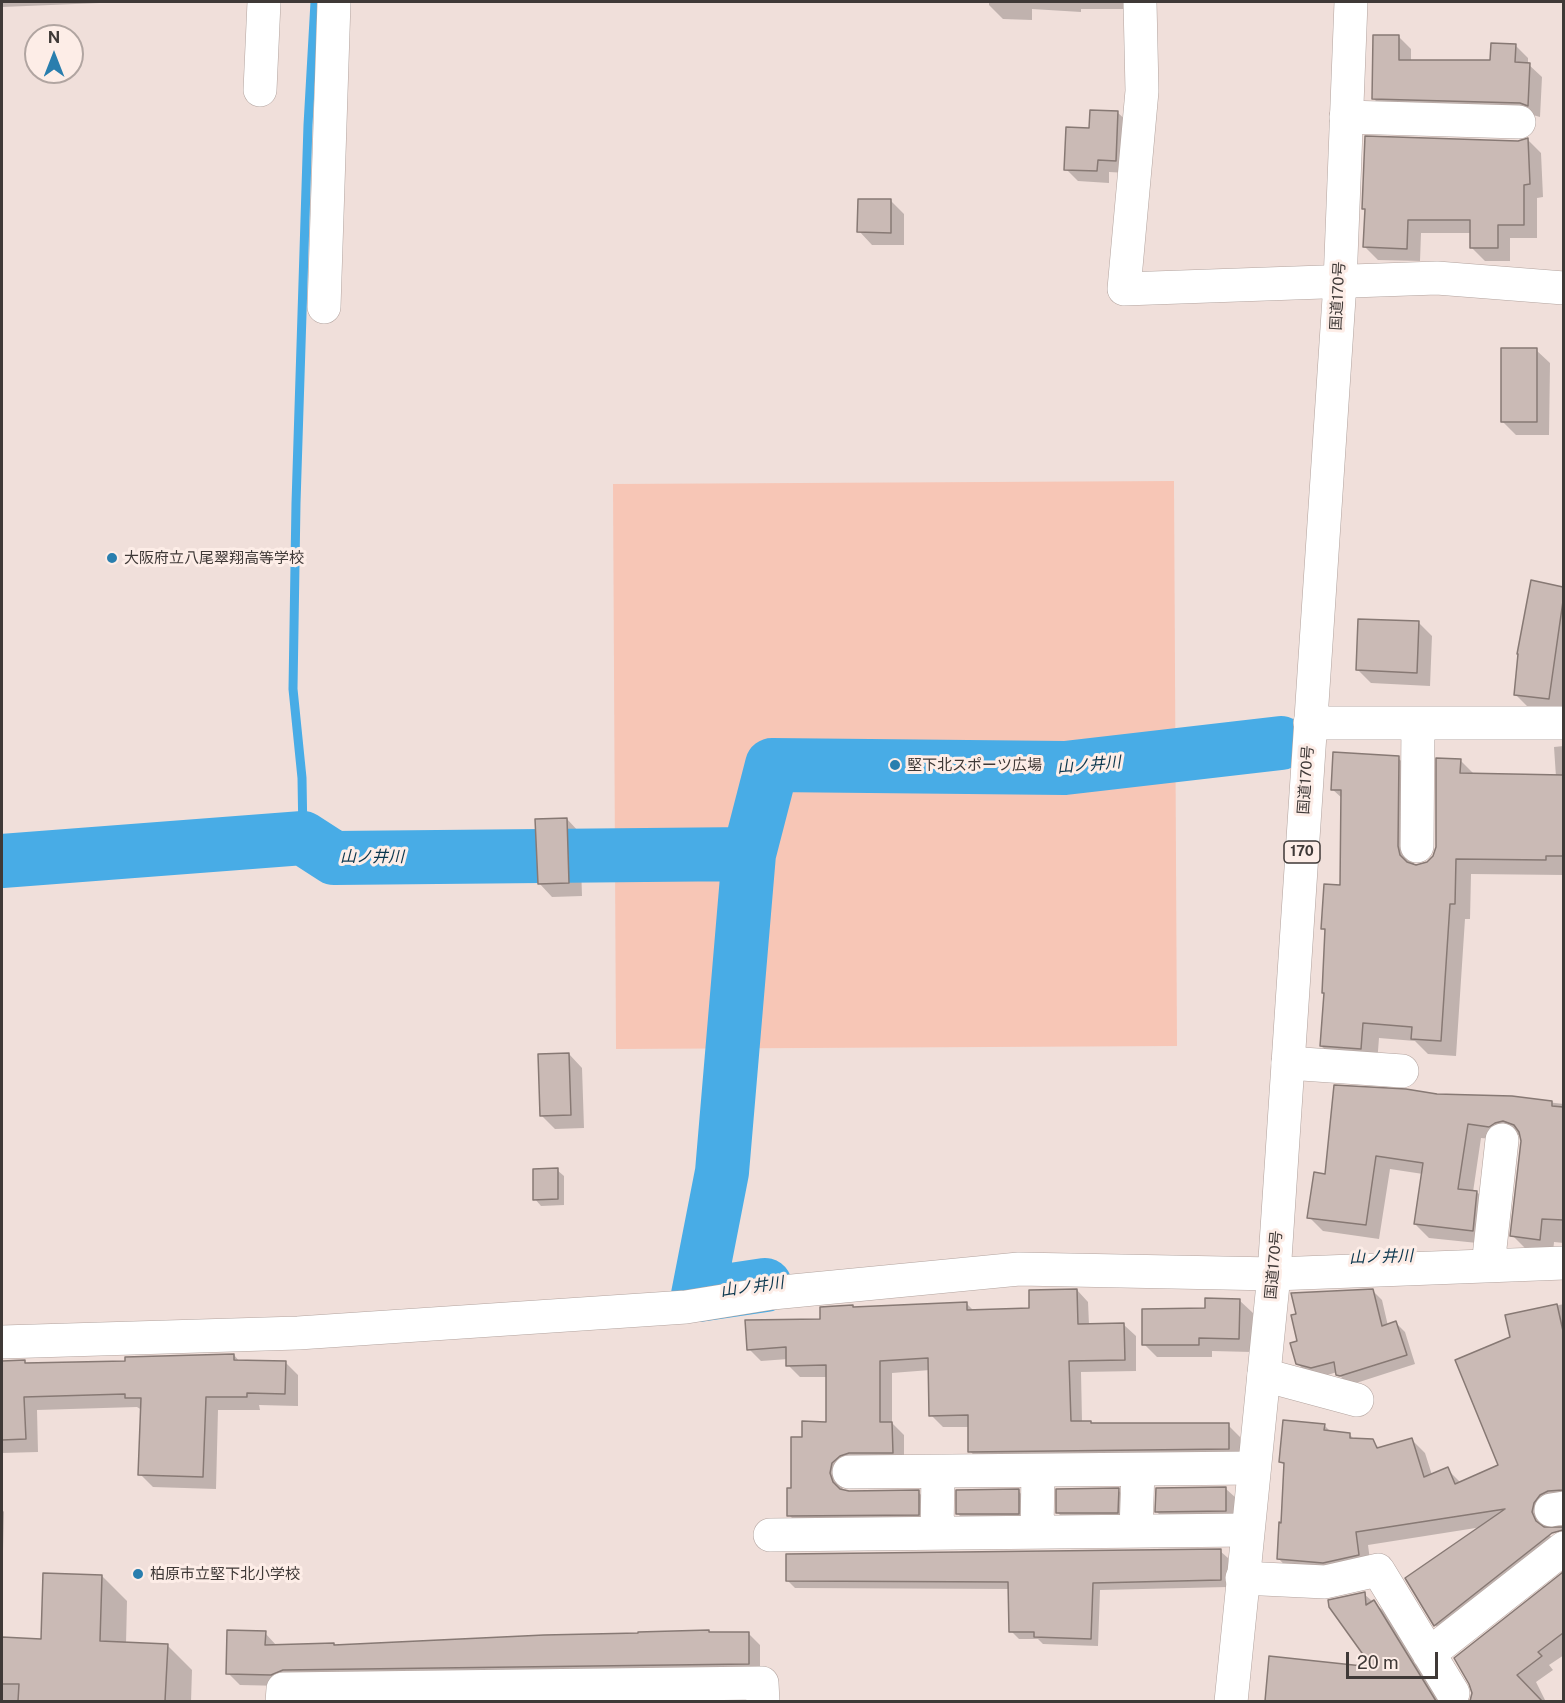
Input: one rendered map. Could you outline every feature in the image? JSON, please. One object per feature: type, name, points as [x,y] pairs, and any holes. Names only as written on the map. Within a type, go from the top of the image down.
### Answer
[{"type":"main road","points":[[260,90],[264,2]]},
{"type":"main road","points":[[324,307],[334,2]]},
{"type":"main road","points":[[1140,2],[1142,91],[1124,289],[1437,278],[1563,288]]},
{"type":"main road","name":"国道170号","points":[[1231,1701],[1274,1274],[1340,283],[1352,2]]},
{"type":"main road","points":[[1346,117],[1519,122]]},
{"type":"main road","points":[[1310,723],[1563,722]]},
{"type":"main road","points":[[1417,846],[1418,723]]},
{"type":"main road","points":[[1288,1063],[1402,1071]]},
{"type":"main road","points":[[1488,1266],[1502,1140]]},
{"type":"main road","points":[[2,1342],[298,1334],[674,1308],[772,1293],[1020,1269],[1274,1274],[1563,1263]]},
{"type":"main road","points":[[1264,1375],[1357,1400]]},
{"type":"main road","points":[[849,1472],[1254,1468]]},
{"type":"main road","points":[[1136,1531],[1138,1470]]},
{"type":"main road","points":[[1037,1532],[1038,1471]]},
{"type":"main road","points":[[937,1533],[938,1472]]},
{"type":"main road","points":[[770,1535],[1247,1530]]},
{"type":"main road","points":[[1429,1654],[1563,1548]]},
{"type":"main road","points":[[1242,1578],[1325,1582],[1378,1570],[1452,1693]]},
{"type":"main road","points":[[283,1695],[532,1694],[762,1683],[763,1701]]},
{"type":"shaded area","name":"堅下北スポーツ広場","points":[[1174,481],[1177,1046],[616,1049],[613,484]]},
{"type":"building","points":[[1373,35],[1399,35],[1399,60],[1490,60],[1491,43],[1516,44],[1515,62],[1530,63],[1528,106],[1520,103],[1372,99]]},
{"type":"building","points":[[1090,110],[1118,111],[1116,161],[1098,160],[1097,171],[1064,170],[1066,127],[1089,128]]},
{"type":"building","points":[[1365,136],[1518,141],[1528,138],[1530,184],[1524,185],[1524,225],[1498,225],[1498,248],[1470,248],[1470,220],[1408,220],[1407,249],[1363,247]]},
{"type":"building","points":[[858,199],[891,199],[891,233],[857,232]]},
{"type":"building","points":[[1501,348],[1537,348],[1537,422],[1501,422]]},
{"type":"building","points":[[1531,580],[1563,587],[1549,699],[1514,695],[1517,654]]},
{"type":"building","points":[[1358,619],[1419,621],[1417,673],[1356,670]]},
{"type":"building","points":[[1333,752],[1399,756],[1398,846],[1400,855],[1407,862],[1416,865],[1427,862],[1433,856],[1436,847],[1436,758],[1461,759],[1460,773],[1563,775],[1563,856],[1546,856],[1546,860],[1456,859],[1455,904],[1450,904],[1441,1041],[1411,1039],[1412,1027],[1363,1023],[1361,1049],[1320,1046],[1324,993],[1322,993],[1325,929],[1321,929],[1324,884],[1340,885],[1341,790],[1331,790]]},
{"type":"building","points":[[567,818],[569,883],[538,884],[535,819]]},
{"type":"building","points":[[569,1053],[571,1115],[540,1116],[538,1054]]},
{"type":"building","points":[[1334,1085],[1406,1089],[1437,1094],[1512,1096],[1552,1101],[1552,1106],[1563,1107],[1563,1220],[1542,1219],[1540,1240],[1510,1236],[1521,1141],[1514,1125],[1503,1121],[1489,1127],[1468,1124],[1458,1189],[1477,1191],[1473,1231],[1414,1224],[1423,1163],[1376,1156],[1366,1225],[1307,1218],[1314,1172],[1325,1174]]},
{"type":"building","points":[[558,1168],[558,1199],[533,1200],[533,1169]]},
{"type":"building","points":[[1077,1289],[1078,1324],[1124,1323],[1125,1360],[1069,1361],[1071,1421],[1229,1423],[1229,1449],[968,1452],[968,1415],[929,1416],[928,1358],[880,1361],[880,1422],[892,1422],[893,1453],[849,1453],[840,1456],[832,1463],[830,1473],[833,1482],[840,1489],[849,1491],[919,1490],[919,1515],[787,1516],[787,1488],[791,1488],[791,1437],[802,1437],[802,1421],[826,1422],[826,1365],[786,1366],[786,1347],[747,1350],[745,1320],[820,1319],[820,1307],[853,1305],[853,1307],[967,1302],[967,1310],[1029,1308],[1029,1290]]},
{"type":"building","points":[[1373,1289],[1382,1326],[1396,1321],[1407,1355],[1340,1376],[1336,1375],[1334,1362],[1311,1368],[1296,1364],[1290,1343],[1297,1341],[1291,1315],[1296,1314],[1291,1293]]},
{"type":"building","points":[[1205,1298],[1240,1299],[1239,1339],[1199,1338],[1199,1345],[1142,1345],[1142,1309],[1205,1308]]},
{"type":"building","points":[[1557,1304],[1563,1331],[1563,1490],[1548,1491],[1540,1495],[1534,1503],[1532,1512],[1536,1521],[1544,1527],[1563,1527],[1563,1530],[1552,1533],[1434,1626],[1405,1578],[1505,1509],[1356,1532],[1359,1555],[1323,1563],[1277,1559],[1284,1463],[1279,1462],[1283,1420],[1325,1424],[1324,1430],[1350,1433],[1350,1438],[1373,1439],[1377,1448],[1412,1438],[1424,1477],[1448,1467],[1455,1484],[1498,1465],[1455,1360],[1510,1337],[1505,1315]]},
{"type":"building","points":[[234,1354],[234,1360],[286,1361],[285,1394],[247,1393],[247,1397],[206,1397],[203,1477],[138,1475],[141,1398],[125,1398],[125,1394],[24,1397],[26,1439],[2,1440],[2,1361],[25,1360],[25,1363],[125,1361],[125,1357]]},
{"type":"building","points":[[1226,1487],[1226,1511],[1155,1512],[1156,1488]]},
{"type":"building","points":[[1119,1488],[1118,1513],[1056,1513],[1056,1489]]},
{"type":"building","points":[[1019,1489],[1019,1514],[956,1514],[956,1490]]},
{"type":"building","points":[[1221,1549],[1221,1580],[1093,1583],[1091,1639],[1034,1637],[1034,1632],[1009,1632],[1008,1582],[786,1581],[786,1554]]},
{"type":"building","points":[[1563,1572],[1563,1633],[1538,1652],[1542,1656],[1517,1675],[1542,1701],[1470,1701],[1472,1693],[1469,1684],[1454,1658]]},
{"type":"building","points":[[43,1573],[102,1575],[100,1641],[168,1644],[165,1701],[18,1701],[19,1684],[2,1684],[2,1637],[41,1639]]},
{"type":"building","points":[[1365,1592],[1366,1605],[1374,1600],[1436,1701],[1265,1701],[1269,1656],[1372,1667],[1329,1607],[1328,1600]]},
{"type":"building","points":[[227,1630],[266,1631],[265,1645],[334,1643],[334,1645],[709,1630],[709,1632],[749,1632],[749,1664],[283,1670],[271,1675],[226,1674]]},
{"type":"waterway","points":[[303,838],[302,778],[293,689],[296,503],[308,125],[315,2]]},
{"type":"waterway","name":"山ノ井川","points":[[765,1285],[698,1295],[722,1172],[749,854],[772,765],[1065,768],[1281,743]]},
{"type":"waterway","name":"山ノ井川","points":[[2,861],[303,838],[334,858],[749,854]]},
{"type":"place","name":"大阪府立八尾翠翔高等学校","points":[[112,558]]},
{"type":"place","name":"堅下北スポーツ広場","points":[[895,765]]},
{"type":"place","name":"柏原市立堅下北小学校","points":[[138,1574]]}]
